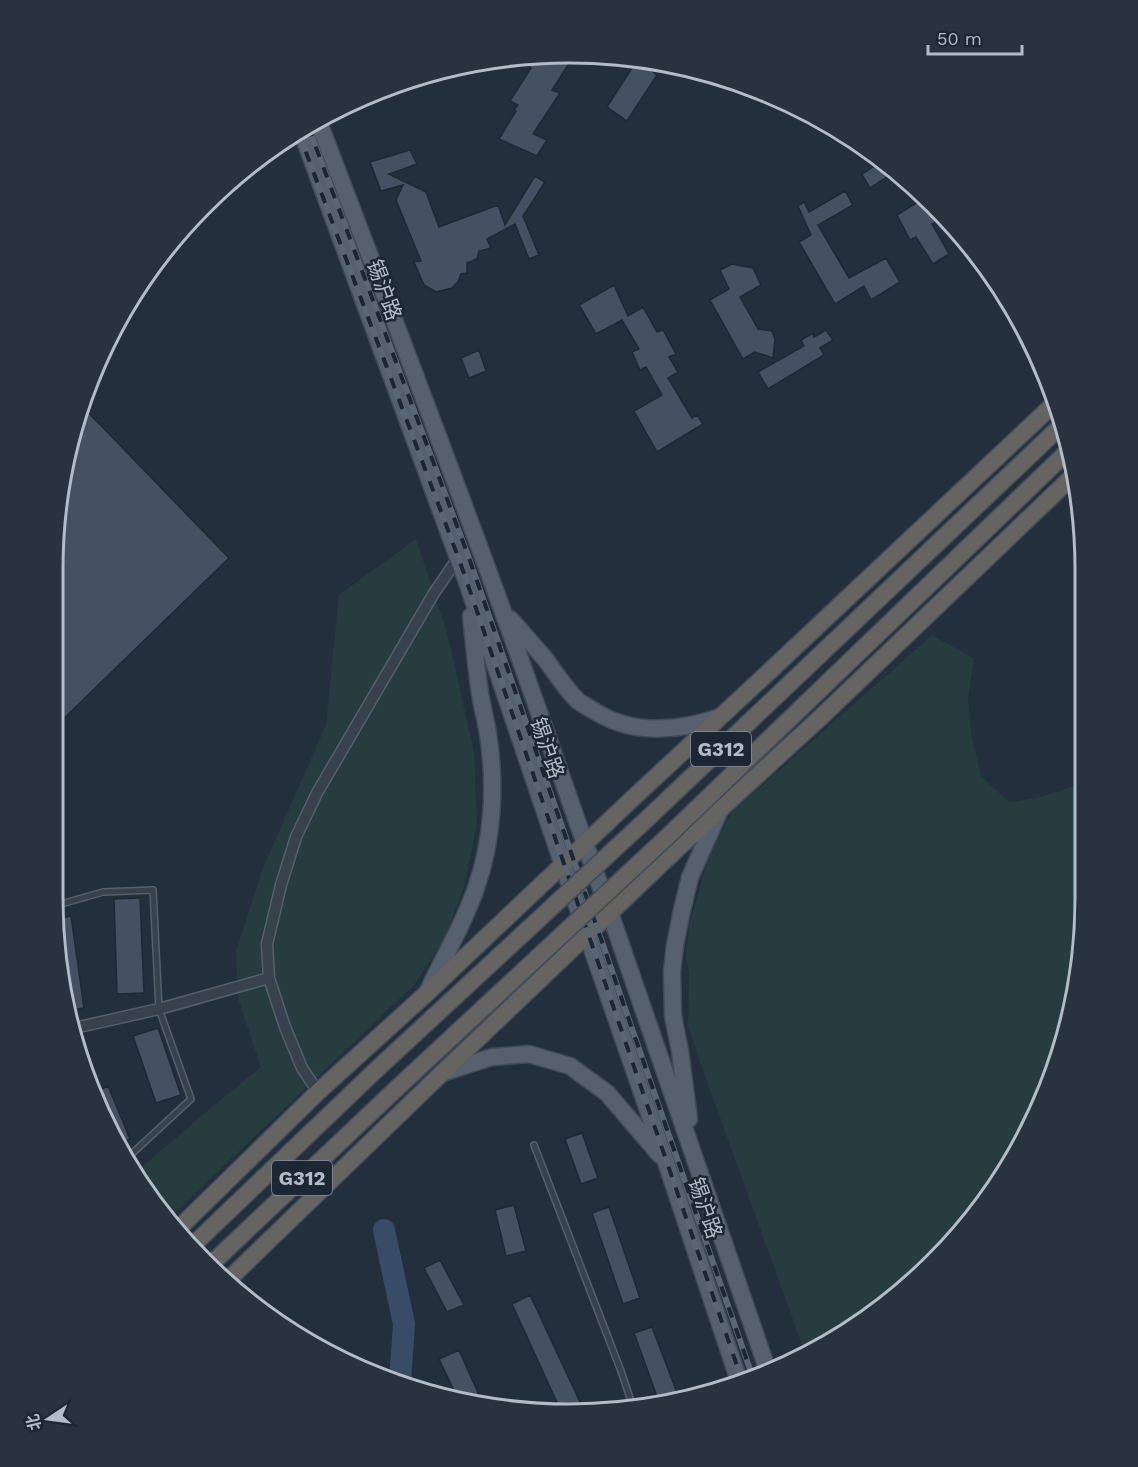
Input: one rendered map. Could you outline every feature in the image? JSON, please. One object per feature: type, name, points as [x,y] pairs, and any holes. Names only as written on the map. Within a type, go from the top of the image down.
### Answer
[{"type":"highway","points":[[183,1224],[318,1092],[427,993],[1049,409]]},
{"type":"highway","name":"G312","points":[[197,1240],[376,1070],[648,818],[1056,431]]},
{"type":"highway","name":"G312","points":[[215,1260],[666,838],[1062,457]]},
{"type":"highway","points":[[232,1276],[610,913],[821,717],[1067,482]]},
{"type":"main road","name":"锡沪路","points":[[321,128],[502,610],[695,1158]]},
{"type":"main road","name":"锡沪路","points":[[304,138],[467,582],[737,1375]]},
{"type":"main road","points":[[427,993],[476,888],[486,850],[491,813],[492,774],[488,734],[480,695],[467,582]]},
{"type":"main road","points":[[502,610],[547,662],[562,684],[579,702],[603,717],[628,726],[674,729],[697,725],[720,717]]},
{"type":"main road","points":[[720,810],[690,877],[681,910],[672,971],[673,1016],[695,1158],[766,1364]]},
{"type":"main road","points":[[442,1073],[492,1057],[529,1054],[570,1066],[607,1092],[666,1162]]},
{"type":"street","points":[[318,1092],[302,1068],[285,1028],[269,978],[267,944],[281,885],[296,837],[317,794],[434,593],[458,558]]},
{"type":"street","points":[[80,1027],[159,1009],[269,978]]},
{"type":"lane","points":[[63,903],[103,892],[153,890],[159,1009],[191,1099],[132,1153]]},
{"type":"lane","points":[[534,1145],[631,1400]]},
{"type":"green space","points":[[416,539],[447,632],[474,752],[477,824],[464,887],[444,940],[414,985],[174,1213],[141,1168],[261,1067],[238,998],[236,951],[263,868],[326,725],[339,595]]},
{"type":"green space","points":[[932,635],[974,659],[968,698],[971,734],[981,776],[1009,802],[1037,798],[1075,786],[1075,898],[1071,964],[1058,1029],[1048,1061],[1023,1122],[990,1179],[949,1232],[927,1256],[903,1278],[850,1319],[803,1347],[688,1025],[689,973],[686,959],[689,925],[708,859],[731,813]]},
{"type":"building","points":[[569,63],[552,90],[560,93],[533,134],[547,140],[537,156],[499,139],[518,105],[510,101],[531,68],[527,65]]},
{"type":"building","points":[[633,67],[650,70],[657,75],[627,121],[607,107]]},
{"type":"building","points":[[410,150],[417,164],[389,174],[426,192],[439,227],[498,205],[505,225],[535,176],[545,182],[523,216],[539,255],[529,259],[515,224],[487,239],[491,248],[479,251],[477,259],[467,263],[467,273],[461,274],[458,282],[452,288],[436,292],[424,285],[414,262],[421,261],[396,200],[403,185],[381,191],[370,162]]},
{"type":"building","points":[[874,166],[888,177],[870,188],[862,174]]},
{"type":"building","points":[[845,191],[853,205],[818,225],[849,278],[886,258],[900,282],[871,300],[864,286],[835,304],[799,242],[811,235],[798,206],[804,202],[809,212]]},
{"type":"building","points":[[917,202],[936,221],[932,224],[949,254],[933,264],[916,237],[910,240],[897,215]]},
{"type":"building","points":[[732,264],[753,268],[761,285],[740,297],[758,329],[772,331],[775,339],[773,358],[755,352],[743,359],[710,300],[729,289],[720,270]]},
{"type":"building","points":[[614,285],[628,316],[643,307],[657,332],[663,330],[676,354],[669,357],[678,372],[668,378],[692,418],[697,415],[703,424],[657,452],[634,411],[662,395],[646,367],[640,370],[632,352],[639,349],[622,320],[596,334],[579,305]]},
{"type":"building","points":[[826,330],[833,340],[820,348],[824,355],[768,389],[758,372],[804,346],[801,340],[813,333],[814,337]]},
{"type":"building","points":[[479,350],[486,371],[469,378],[461,358]]},
{"type":"building","points":[[88,412],[229,558],[63,719],[64,536],[73,470]]},
{"type":"building","points":[[140,898],[144,993],[117,994],[114,899]]},
{"type":"building","points":[[71,916],[84,1008],[76,1009],[67,964],[64,917]]},
{"type":"building","points":[[158,1028],[181,1095],[156,1103],[133,1036]]},
{"type":"building","points":[[108,1086],[130,1139],[125,1141],[101,1089]]},
{"type":"building","points":[[582,1133],[598,1178],[581,1184],[565,1139]]},
{"type":"building","points":[[514,1205],[526,1251],[506,1256],[495,1210]]},
{"type":"building","points":[[609,1207],[640,1298],[623,1304],[592,1213]]},
{"type":"building","points":[[440,1260],[464,1305],[447,1312],[424,1268]]},
{"type":"building","points":[[530,1295],[580,1402],[558,1404],[512,1304]]},
{"type":"building","points":[[652,1327],[677,1392],[657,1396],[634,1333]]},
{"type":"building","points":[[459,1350],[479,1396],[454,1390],[439,1359]]},
{"type":"waterway","points":[[384,1230],[404,1324],[400,1375]]},
{"type":"railway","points":[[311,134],[469,558],[750,1370]]},
{"type":"railway","points":[[301,140],[460,562],[740,1374]]}]
